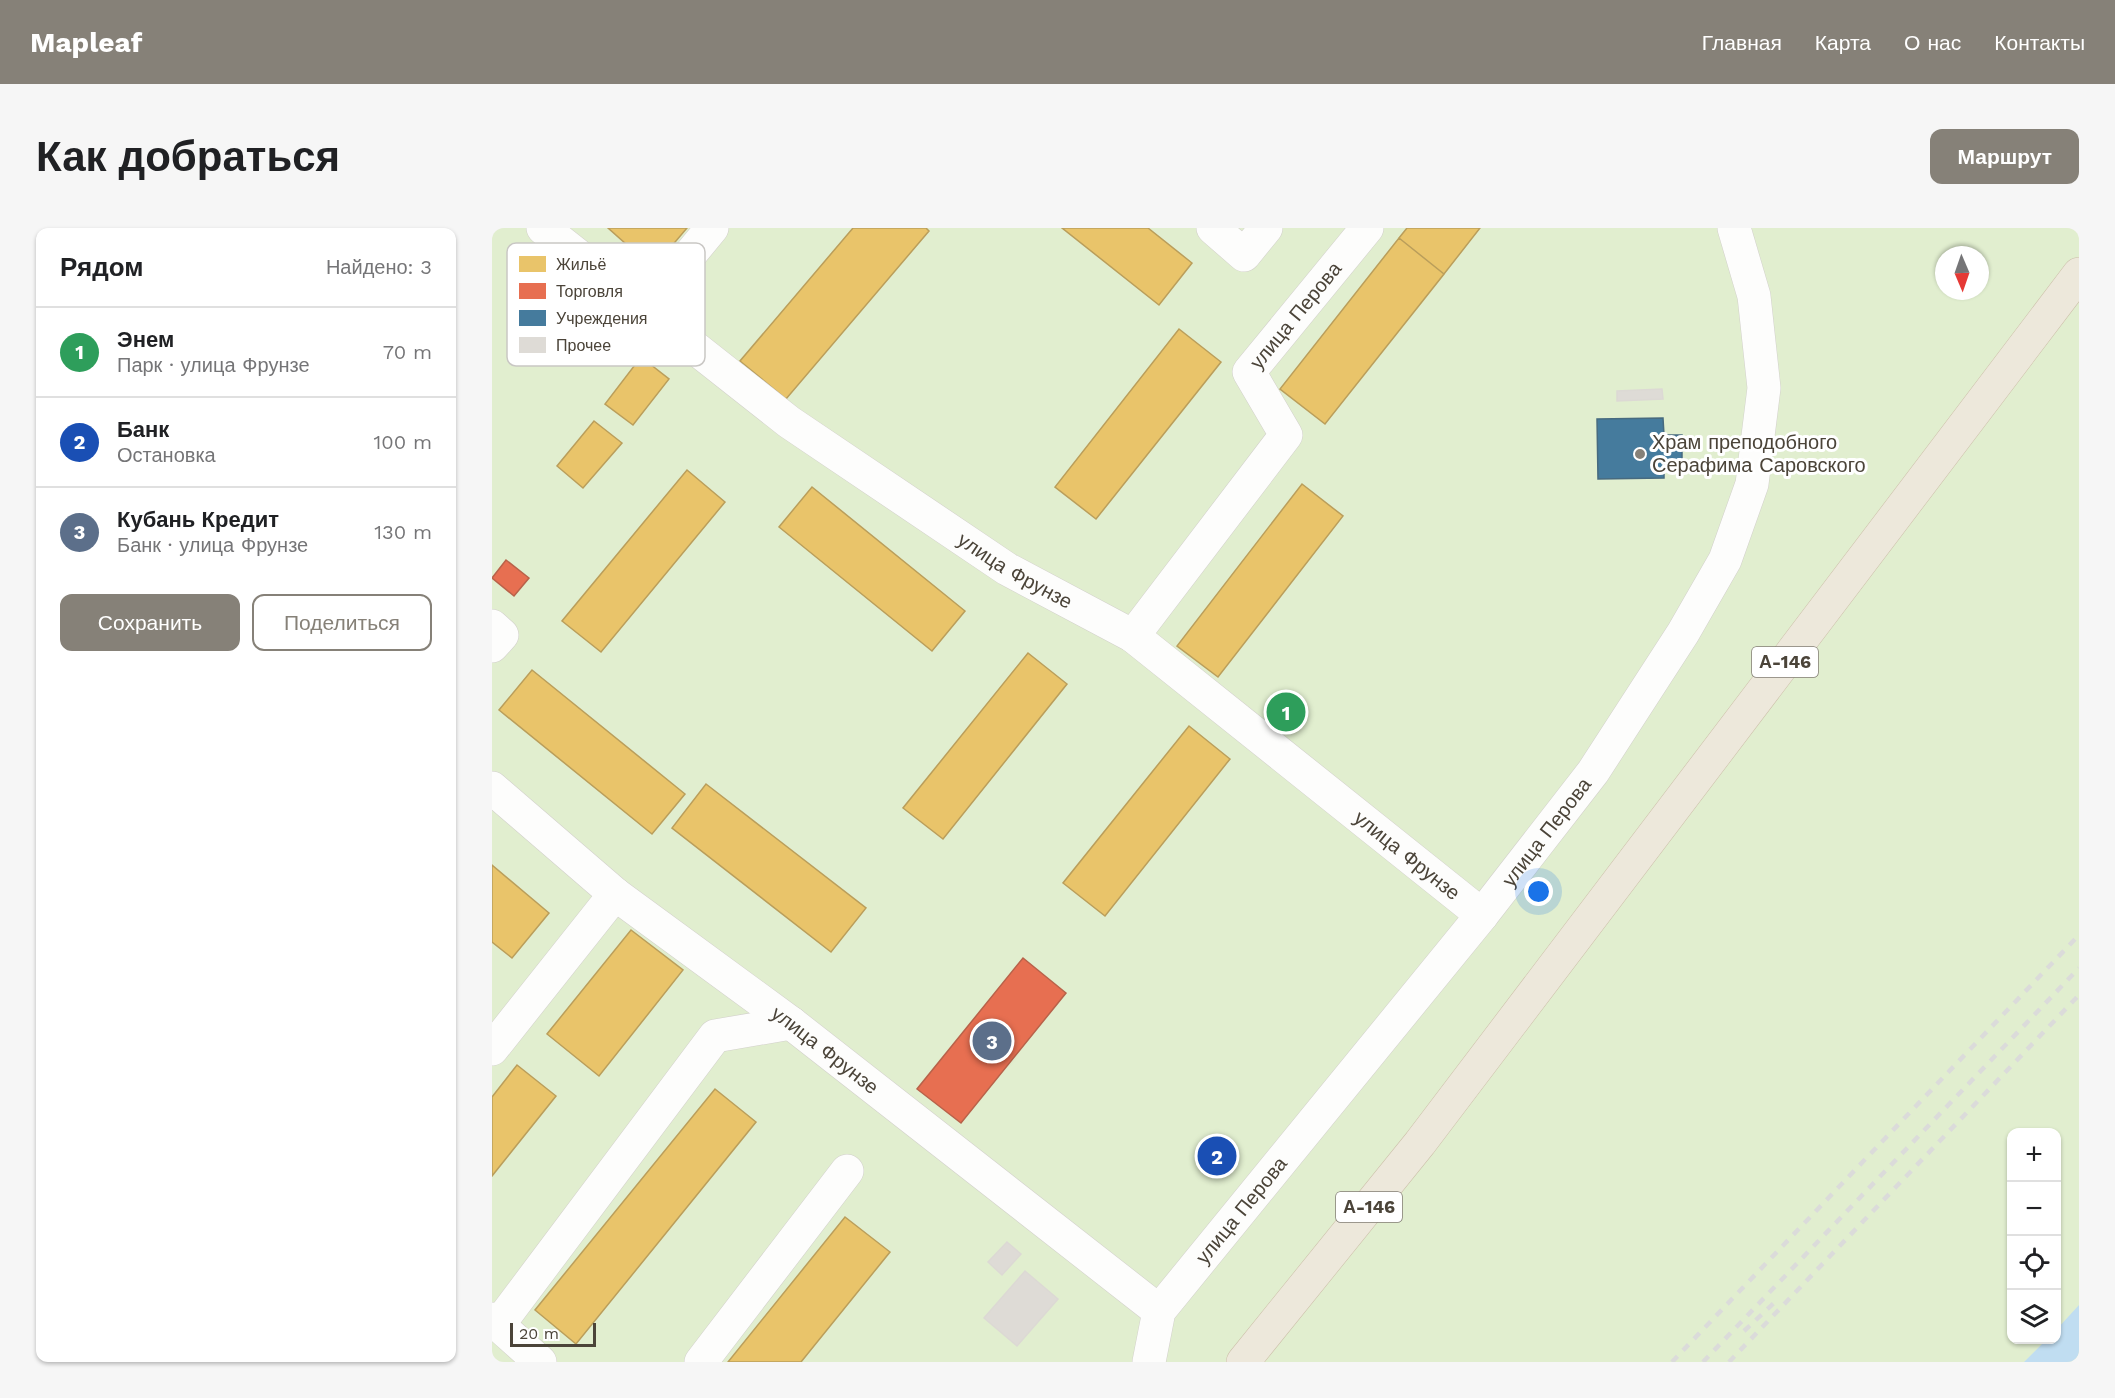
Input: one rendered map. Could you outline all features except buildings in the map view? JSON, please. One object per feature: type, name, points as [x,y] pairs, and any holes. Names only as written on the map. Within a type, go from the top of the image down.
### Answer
[{"type":"highway","name":"А-146","points":[[1243,1362],[1420,1143],[2079,274]]},
{"type":"street","name":"улица Фрунзе","points":[[543,228],[562,243]]},
{"type":"street","points":[[700,243],[712,228]]},
{"type":"street","points":[[1213,228],[1244,255],[1266,228]]},
{"type":"street","name":"улица Перова","points":[[1133,636],[1286,435],[1249,372],[1367,228]]},
{"type":"street","name":"улица Перова","points":[[1149,1362],[1159,1311],[1482,915],[1593,772],[1683,633],[1725,560],[1752,484],[1764,388],[1754,296],[1734,228]]},
{"type":"street","name":"улица Фрунзе","points":[[705,356],[789,422],[1007,569],[1133,636],[1482,915]]},
{"type":"street","points":[[492,626],[502,635],[492,646]]},
{"type":"street","name":"улица Фрунзе","points":[[492,788],[615,894],[791,1023],[1159,1311]]},
{"type":"street","points":[[492,1049],[615,894]]},
{"type":"street","points":[[540,1362],[496,1321],[715,1036],[791,1023]]},
{"type":"street","points":[[701,1362],[847,1171]]},
{"type":"green space","points":[[492,228],[2079,228],[2079,1362],[492,1362]]},
{"type":"water","points":[[2079,1305],[2079,1362],[2024,1362],[2042,1344],[2061,1344],[2061,1325]]},
{"type":"railway","points":[[1672,1362],[2079,935]]},
{"type":"railway","points":[[1703,1362],[2079,968]]},
{"type":"railway","points":[[1729,1362],[2079,995]]},
{"type":"railway","points":[[1744,1331],[1774,1303]]},
{"type":"place","name":"Храм преподобного Серафима Саровского","points":[[1640,454]]},
{"type":"place","name":"Энем","points":[[1286,712]]},
{"type":"place","name":"Кубань Кредит","points":[[992,1041]]},
{"type":"place","name":"Банк","points":[[1217,1156]]}]
